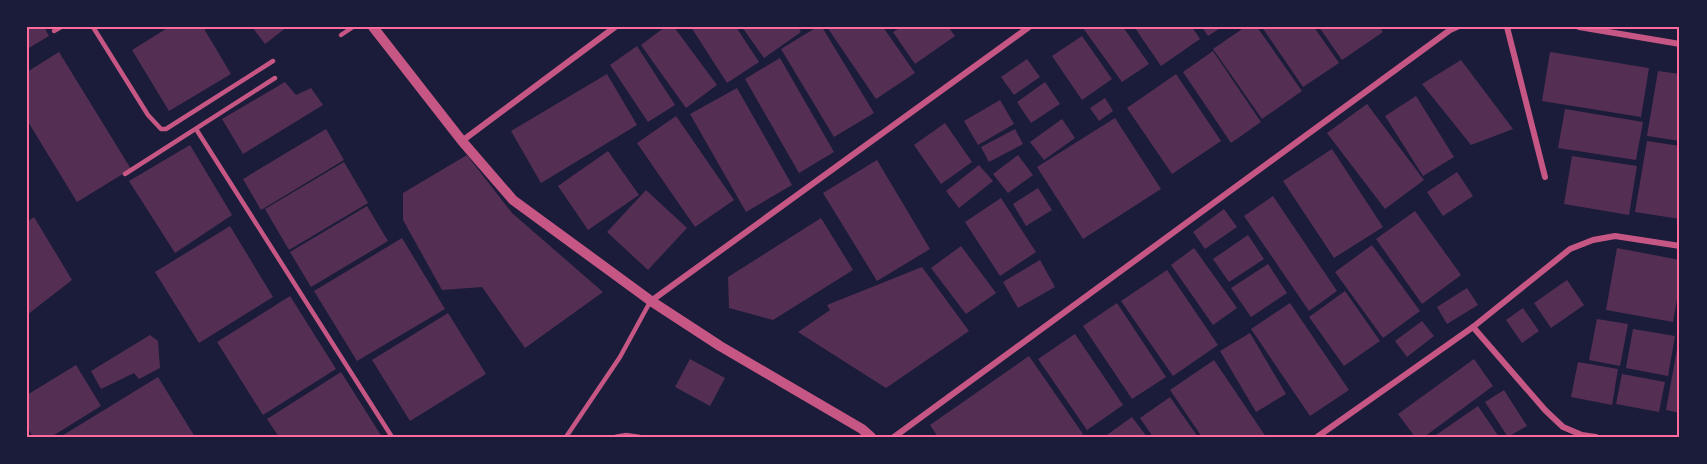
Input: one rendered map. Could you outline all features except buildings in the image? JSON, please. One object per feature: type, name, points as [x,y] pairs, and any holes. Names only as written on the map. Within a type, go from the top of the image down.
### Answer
[{"type":"street","points":[[373,27],[462,141],[513,200],[651,301],[720,346],[862,429],[871,437]]},
{"type":"street","points":[[462,141],[615,27]]},
{"type":"street","points":[[651,301],[1029,27]]},
{"type":"street","points":[[894,437],[1457,27]]},
{"type":"street","points":[[1507,27],[1545,177]]},
{"type":"street","points":[[1579,27],[1680,44]]},
{"type":"street","points":[[1317,437],[1473,327],[1570,249],[1593,240],[1615,236],[1680,246]]},
{"type":"street","points":[[1473,327],[1545,410],[1563,427],[1582,435],[1596,437]]},
{"type":"lane","points":[[54,31],[61,27]]},
{"type":"lane","points":[[93,27],[148,115],[161,129],[166,129],[273,61]]},
{"type":"lane","points":[[341,35],[354,27]]},
{"type":"lane","points":[[125,174],[275,78]]},
{"type":"lane","points":[[196,129],[392,437]]},
{"type":"lane","points":[[566,437],[620,357],[651,301]]},
{"type":"lane","points":[[615,437],[626,435],[640,437]]}]
